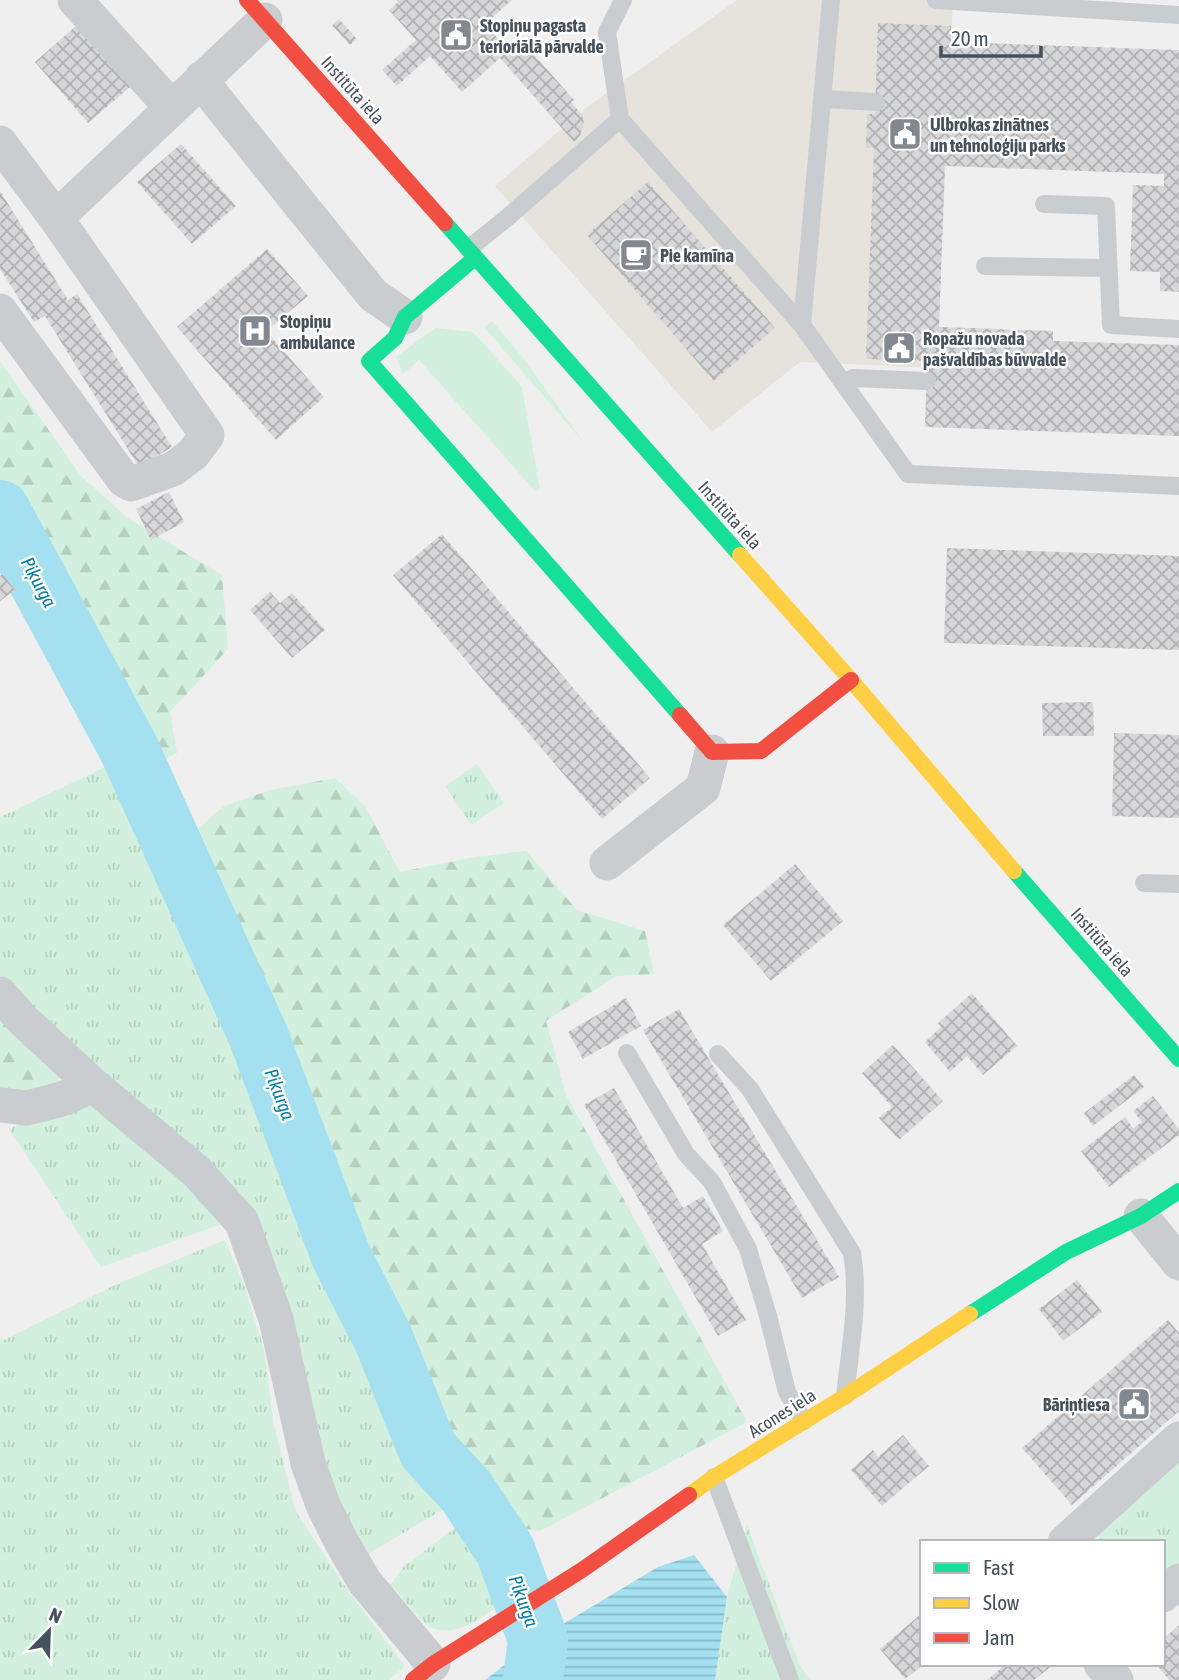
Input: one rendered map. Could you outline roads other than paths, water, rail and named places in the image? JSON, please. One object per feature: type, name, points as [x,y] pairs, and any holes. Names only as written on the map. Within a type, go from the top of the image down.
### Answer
[{"type":"street","points":[[75,0],[172,108]]},
{"type":"street","points":[[56,218],[202,78],[256,10]]},
{"type":"street","name":"Institūta iela","points":[[256,10],[851,680],[1179,1059]]},
{"type":"street","points":[[202,78],[213,96],[373,295],[405,317]]},
{"type":"street","points":[[0,143],[56,218],[207,435],[194,454],[173,469],[131,484],[124,480],[0,311]]},
{"type":"street","points":[[472,254],[405,317],[395,338],[369,361],[712,752],[761,751],[851,680]]},
{"type":"street","points":[[607,863],[704,788],[712,752]]},
{"type":"street","points":[[0,993],[23,1020],[93,1085],[195,1171],[242,1222],[276,1319],[308,1463],[323,1505],[364,1581],[423,1672]]},
{"type":"street","points":[[0,1105],[27,1108],[62,1099],[93,1085]]},
{"type":"street","name":"Acones iela","points":[[423,1672],[582,1570],[714,1478],[1066,1252],[1141,1216],[1179,1191]]},
{"type":"street","points":[[1141,1216],[1179,1263]]},
{"type":"street","points":[[1067,1540],[1179,1439]]},
{"type":"street","points":[[1165,1593],[1179,1581]]},
{"type":"street","points":[[1103,1666],[1116,1680]]},
{"type":"lane","points":[[623,0],[607,32],[620,119],[802,325],[908,474],[1179,486]]},
{"type":"lane","points":[[802,325],[831,0]]},
{"type":"lane","points":[[936,0],[1179,15]]},
{"type":"lane","points":[[822,99],[876,102]]},
{"type":"lane","points":[[472,254],[508,217],[620,119]]},
{"type":"lane","points":[[1044,204],[1105,206],[1111,325],[1179,329]]},
{"type":"lane","points":[[985,266],[1108,268]]},
{"type":"lane","points":[[844,383],[853,378],[926,381]]},
{"type":"lane","points":[[1144,883],[1179,884]]},
{"type":"lane","points":[[627,1053],[686,1154],[712,1182],[748,1249],[787,1392],[804,1421]]},
{"type":"lane","points":[[718,1054],[750,1089],[852,1253],[856,1275],[856,1307],[844,1397]]},
{"type":"lane","points":[[714,1478],[790,1680]]},
{"type":"water","points":[[694,1555],[727,1597],[715,1680],[485,1680],[538,1639],[658,1567]]},
{"type":"waterway","name":"Piķurga","points":[[0,510],[129,749],[258,1035],[341,1256],[383,1338],[428,1450],[466,1491],[505,1550],[538,1639],[533,1680]]},
{"type":"place","name":"Stopiņu pagasta terioriālā pārvalde","points":[[456,35]]},
{"type":"place","name":"Ulbrokas zinātnes un tehnoloģiju parks","points":[[905,134]]},
{"type":"place","name":"Pie kamīna","points":[[636,255]]},
{"type":"place","name":"Stopiņu ambulance","points":[[255,331]]},
{"type":"place","name":"Ropažu novada pašvaldības būvvalde","points":[[899,348]]},
{"type":"place","name":"Bāriņtiesa","points":[[1134,1404]]}]
